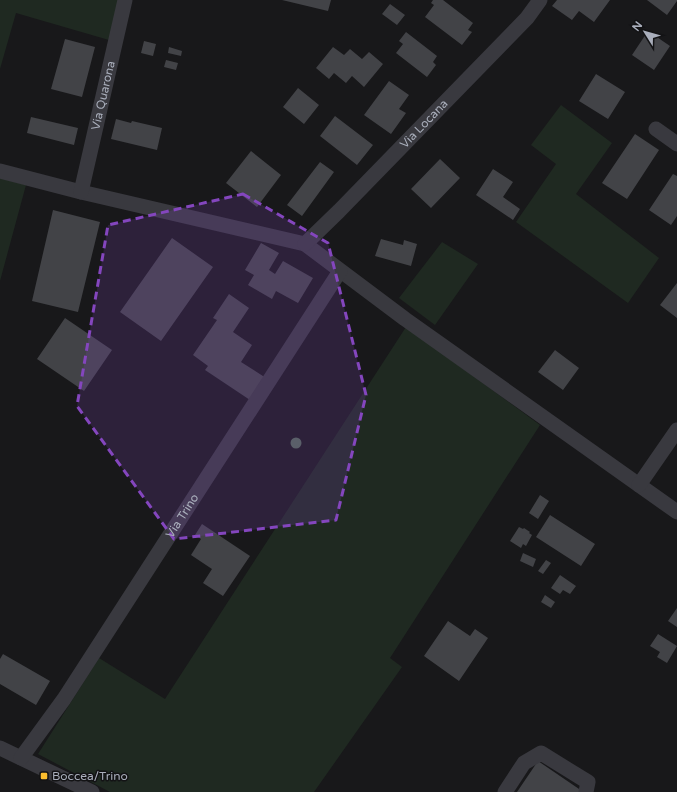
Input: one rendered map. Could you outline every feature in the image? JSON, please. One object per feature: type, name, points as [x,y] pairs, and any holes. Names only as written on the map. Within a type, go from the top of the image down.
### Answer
[{"type":"street","name":"Via Quarona","points":[[81,192],[125,0]]},
{"type":"street","name":"Via Locana","points":[[305,244],[527,18],[540,0]]},
{"type":"street","points":[[656,129],[677,144]]},
{"type":"street","points":[[0,171],[81,192],[305,244],[340,271],[677,512]]},
{"type":"street","name":"Via Trino","points":[[21,758],[64,699],[340,271]]},
{"type":"street","points":[[638,485],[677,430]]},
{"type":"street","points":[[0,748],[92,792]]},
{"type":"street","points":[[505,792],[524,763],[541,753],[588,782],[586,792]]},
{"type":"highlighted area","points":[[243,194],[328,243],[366,395],[336,520],[174,539],[77,406],[108,225]]},
{"type":"shaded area","points":[[0,0],[119,0],[109,40],[16,13],[0,69]]},
{"type":"shaded area","points":[[561,105],[612,143],[576,194],[659,258],[628,303],[516,222],[556,164],[531,145]]},
{"type":"shaded area","points":[[0,178],[26,185],[0,281]]},
{"type":"shaded area","points":[[442,242],[478,264],[435,325],[399,298]]},
{"type":"shaded area","points":[[406,327],[540,425],[390,658],[402,667],[314,792],[110,792],[38,754],[99,658],[165,699]]},
{"type":"building","points":[[282,0],[331,0],[328,11]]},
{"type":"building","points":[[433,0],[443,0],[473,23],[468,30],[472,32],[462,45],[425,17],[434,5],[431,3]]},
{"type":"building","points":[[557,0],[610,0],[594,22],[579,11],[572,20],[552,6]]},
{"type":"building","points":[[647,0],[677,0],[677,1],[667,15]]},
{"type":"building","points":[[390,4],[405,15],[397,25],[382,14]]},
{"type":"building","points":[[648,31],[670,46],[654,70],[632,55]]},
{"type":"building","points":[[406,32],[437,56],[433,62],[436,65],[427,77],[396,53],[403,44],[399,41]]},
{"type":"building","points":[[65,39],[95,47],[82,97],[51,89]]},
{"type":"building","points":[[144,41],[156,44],[153,56],[141,53]]},
{"type":"building","points":[[169,47],[182,51],[181,56],[168,53]]},
{"type":"building","points":[[333,47],[344,55],[350,49],[362,59],[369,52],[383,64],[364,87],[352,76],[346,83],[334,73],[329,79],[316,68]]},
{"type":"building","points":[[166,60],[178,63],[176,70],[164,67]]},
{"type":"building","points":[[596,74],[625,92],[608,119],[579,101]]},
{"type":"building","points":[[389,81],[409,95],[399,109],[406,113],[391,134],[364,115]]},
{"type":"building","points":[[298,88],[319,105],[304,124],[283,107]]},
{"type":"building","points":[[335,116],[373,145],[357,165],[320,136]]},
{"type":"building","points":[[31,117],[78,128],[74,145],[27,133]]},
{"type":"building","points":[[116,119],[162,128],[157,150],[111,139]]},
{"type":"building","points":[[635,134],[659,150],[627,199],[602,183]]},
{"type":"building","points":[[251,151],[281,175],[257,207],[226,183]]},
{"type":"building","points":[[440,159],[460,178],[431,208],[411,189]]},
{"type":"building","points":[[320,162],[334,172],[302,216],[287,205]]},
{"type":"building","points":[[493,169],[513,182],[503,197],[520,209],[513,220],[476,195]]},
{"type":"building","points":[[673,174],[677,176],[677,216],[671,225],[649,210]]},
{"type":"building","points":[[53,210],[100,222],[78,312],[32,301]]},
{"type":"building","points":[[172,238],[213,267],[161,341],[120,312]]},
{"type":"building","points":[[381,239],[403,245],[404,240],[417,244],[411,266],[375,256]]},
{"type":"building","points":[[261,243],[279,253],[269,270],[275,274],[283,261],[313,278],[298,303],[276,291],[272,299],[248,285],[254,275],[245,270]]},
{"type":"building","points":[[677,283],[677,318],[660,305]]},
{"type":"building","points":[[229,294],[249,308],[233,332],[252,345],[241,362],[266,378],[250,400],[205,370],[208,366],[193,355],[217,320],[213,318]]},
{"type":"building","points":[[65,318],[112,350],[84,391],[37,359]]},
{"type":"building","points":[[555,350],[579,368],[563,390],[538,372]]},
{"type":"building","points":[[540,495],[549,501],[538,519],[529,513]]},
{"type":"building","points":[[550,515],[595,544],[581,566],[536,537]]},
{"type":"building","points":[[202,524],[250,556],[223,596],[203,583],[212,569],[191,555],[201,539],[195,535]]},
{"type":"building","points":[[519,527],[524,528],[532,535],[526,546],[523,544],[521,548],[510,541]]},
{"type":"building","points":[[523,553],[536,559],[533,567],[520,561]]},
{"type":"building","points":[[546,560],[551,563],[543,574],[538,571]]},
{"type":"building","points":[[560,575],[576,586],[570,594],[563,590],[560,594],[551,588]]},
{"type":"building","points":[[545,595],[555,602],[551,608],[541,602]]},
{"type":"building","points":[[677,608],[677,627],[668,621]]},
{"type":"building","points":[[448,621],[470,636],[475,629],[488,638],[459,681],[424,656]]},
{"type":"building","points":[[658,634],[677,646],[667,663],[657,657],[660,652],[650,646]]},
{"type":"building","points":[[3,654],[50,681],[36,705],[0,684],[0,659]]},
{"type":"building","points":[[538,761],[582,791],[517,792]]},
{"type":"place","name":"Boccea/Trino","points":[[44,776]]}]
